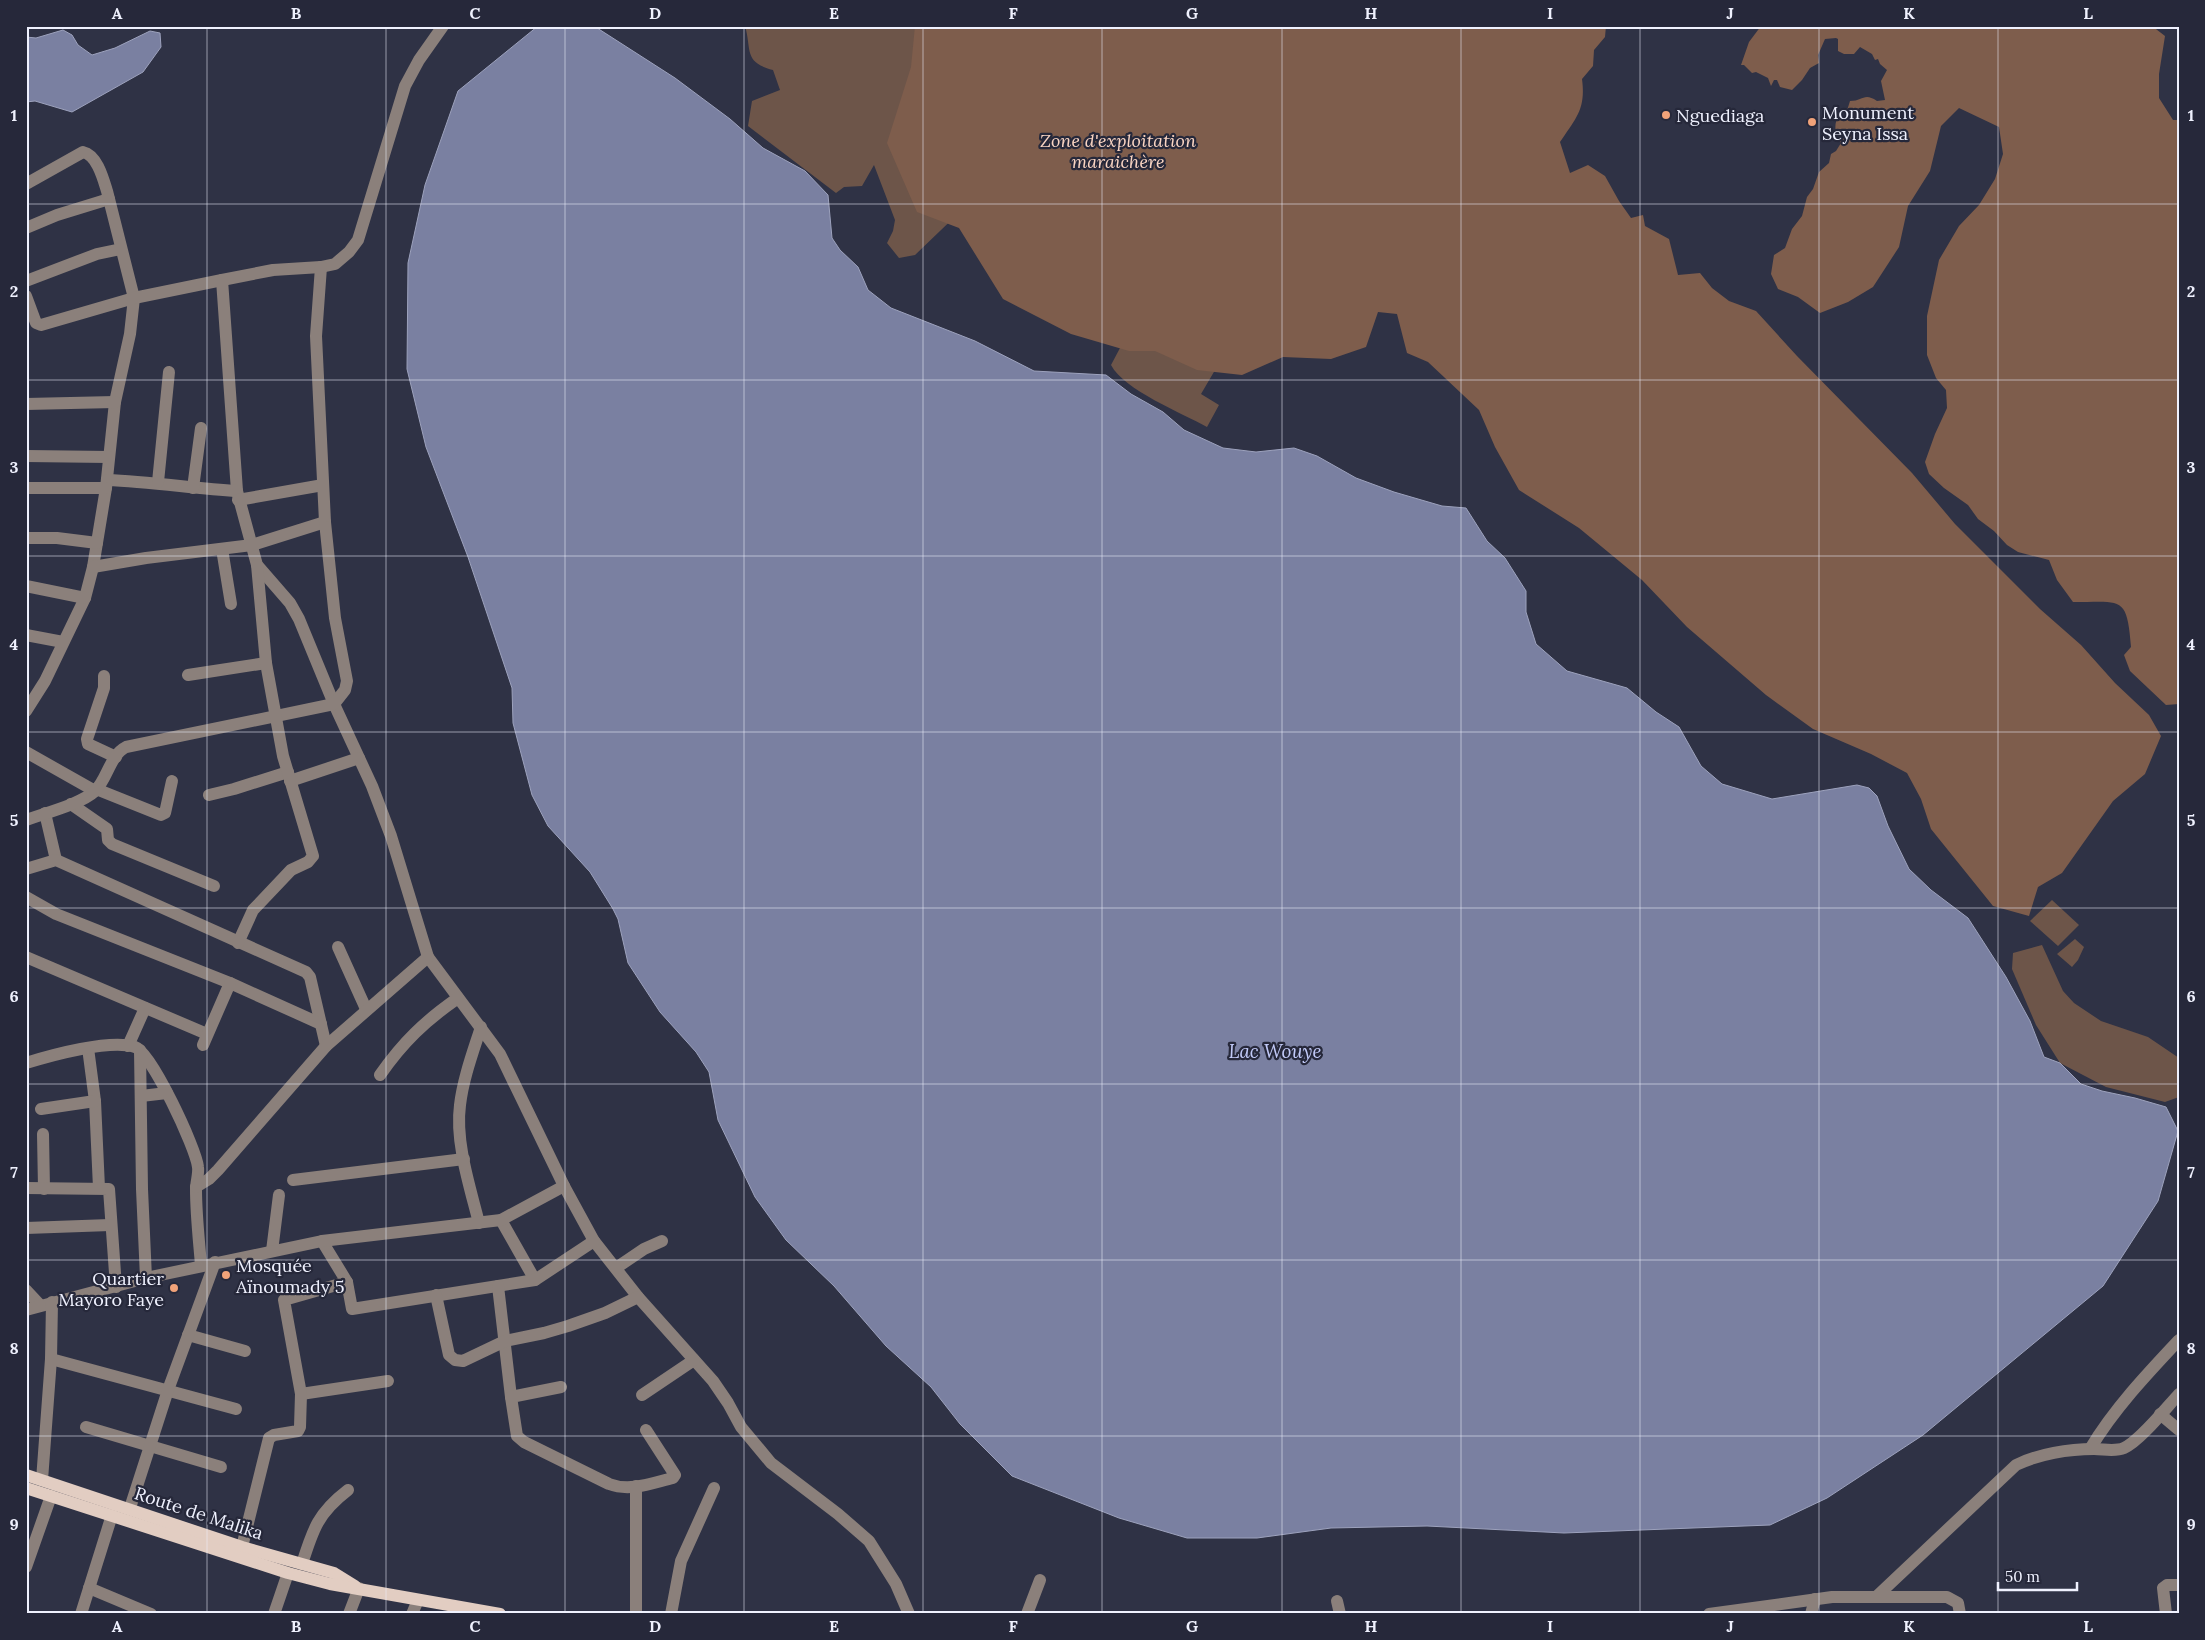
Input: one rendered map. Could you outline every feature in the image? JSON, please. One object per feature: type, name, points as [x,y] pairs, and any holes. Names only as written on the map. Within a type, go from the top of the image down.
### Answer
[{"type":"main road","name":"Route de Malika","points":[[26,1475],[130,1508],[242,1547],[334,1573],[359,1588]]},
{"type":"main road","name":"Route de Malika","points":[[26,1488],[288,1573],[330,1584],[500,1614]]},
{"type":"street","points":[[26,296],[36,323],[41,325],[134,298],[273,270],[321,267],[335,264],[344,257],[358,240],[405,86],[419,60],[443,26]]},
{"type":"street","points":[[26,184],[83,152],[90,156],[101,174],[134,298],[130,334],[115,402],[106,484],[93,568],[85,598],[45,681],[26,711]]},
{"type":"street","points":[[26,228],[57,215],[109,200]]},
{"type":"street","points":[[26,281],[97,254],[121,249]]},
{"type":"street","points":[[26,820],[71,804],[96,790],[122,749],[334,704],[345,690],[347,682],[335,618],[325,522],[316,336],[321,267]]},
{"type":"street","points":[[222,280],[238,495],[257,565],[266,664],[276,717],[289,776],[313,856],[308,862],[291,870],[253,910],[238,943]]},
{"type":"street","points":[[158,482],[169,372]]},
{"type":"street","points":[[26,404],[115,402]]},
{"type":"street","points":[[193,488],[201,428]]},
{"type":"street","points":[[26,456],[109,457]]},
{"type":"street","points":[[26,488],[158,482],[238,495],[323,485]]},
{"type":"street","points":[[93,568],[146,558],[252,546],[325,522]]},
{"type":"street","points":[[26,538],[57,538],[97,543]]},
{"type":"street","points":[[222,549],[231,604]]},
{"type":"street","points":[[257,565],[290,603],[359,758],[391,836],[428,957],[500,1054],[564,1186],[594,1241],[638,1297],[713,1380],[728,1403],[740,1427],[771,1463],[869,1541],[896,1584],[908,1614]]},
{"type":"street","points":[[26,586],[85,598]]},
{"type":"street","points":[[26,635],[63,642]]},
{"type":"street","points":[[188,675],[266,664]]},
{"type":"street","points":[[104,676],[104,688],[87,739],[88,744],[92,748],[116,757]]},
{"type":"street","points":[[26,752],[96,790],[161,815],[165,813],[172,781]]},
{"type":"street","points":[[209,795],[359,758]]},
{"type":"street","points":[[71,804],[107,829],[108,840],[112,844],[214,886]]},
{"type":"street","points":[[45,813],[56,860]]},
{"type":"street","points":[[26,869],[56,860],[308,974],[326,1046]]},
{"type":"street","points":[[26,897],[56,914],[230,983],[321,1024]]},
{"type":"street","points":[[338,947],[366,1009]]},
{"type":"street","points":[[26,957],[145,1008],[205,1040],[230,983]]},
{"type":"street","points":[[196,1187],[209,1179],[218,1170],[326,1046],[366,1009],[428,957]]},
{"type":"street","points":[[380,1075],[409,1037],[425,1022],[458,998]]},
{"type":"street","points":[[145,1008],[134,1048],[141,1096],[142,1189],[146,1278]]},
{"type":"street","points":[[479,1223],[464,1159],[460,1106],[480,1027]]},
{"type":"street","points":[[26,1063],[88,1048],[134,1048]]},
{"type":"street","points":[[88,1048],[95,1101],[99,1188]]},
{"type":"street","points":[[134,1048],[167,1093],[194,1150],[198,1168],[196,1187],[201,1265]]},
{"type":"street","points":[[141,1096],[167,1093]]},
{"type":"street","points":[[41,1109],[95,1101]]},
{"type":"street","points":[[43,1134],[44,1189]]},
{"type":"street","points":[[293,1180],[464,1159]]},
{"type":"street","points":[[26,1310],[46,1303],[201,1265],[322,1241],[501,1220],[564,1186]]},
{"type":"street","points":[[26,1188],[107,1188],[110,1192],[110,1225],[116,1287]]},
{"type":"street","points":[[272,1251],[279,1195]]},
{"type":"street","points":[[501,1220],[535,1280]]},
{"type":"street","points":[[26,1228],[110,1225]]},
{"type":"street","points":[[322,1241],[347,1282],[352,1309],[535,1280],[594,1241]]},
{"type":"street","points":[[616,1268],[662,1241]]},
{"type":"street","points":[[130,1508],[168,1390],[215,1262]]},
{"type":"street","points":[[242,1547],[269,1438],[274,1435],[298,1431],[300,1427],[301,1394],[284,1300],[347,1282]]},
{"type":"street","points":[[498,1286],[517,1436],[524,1442],[609,1484],[624,1488],[673,1478],[675,1475],[646,1430]]},
{"type":"street","points":[[26,1290],[46,1303]]},
{"type":"street","points":[[436,1295],[449,1355],[455,1360],[463,1361],[505,1341],[568,1326],[638,1297]]},
{"type":"street","points":[[42,1480],[51,1359],[46,1303]]},
{"type":"street","points":[[188,1335],[245,1351]]},
{"type":"street","points":[[2090,1449],[2100,1433],[2143,1378],[2179,1340]]},
{"type":"street","points":[[51,1359],[236,1409]]},
{"type":"street","points":[[642,1395],[694,1360]]},
{"type":"street","points":[[301,1394],[388,1381]]},
{"type":"street","points":[[511,1397],[561,1387]]},
{"type":"street","points":[[1877,1596],[2016,1465],[2028,1459],[2090,1449],[2122,1449],[2136,1440],[2179,1394]]},
{"type":"street","points":[[2160,1414],[2179,1430]]},
{"type":"street","points":[[86,1427],[221,1467]]},
{"type":"street","points":[[636,1486],[636,1614]]},
{"type":"street","points":[[670,1614],[681,1561],[714,1488]]},
{"type":"street","points":[[302,1564],[317,1521],[348,1490]]},
{"type":"street","points":[[27,1562],[51,1496]]},
{"type":"street","points":[[81,1614],[112,1515]]},
{"type":"street","points":[[274,1614],[288,1573]]},
{"type":"street","points":[[1027,1614],[1040,1580]]},
{"type":"street","points":[[2166,1614],[2163,1588],[2167,1585],[2179,1585]]},
{"type":"street","points":[[90,1588],[145,1612]]},
{"type":"street","points":[[349,1614],[359,1588]]},
{"type":"street","points":[[1709,1614],[1815,1599],[1877,1596],[1947,1597],[1958,1603],[1960,1614]]},
{"type":"street","points":[[1811,1614],[1815,1599]]},
{"type":"street","points":[[412,1614],[418,1600]]},
{"type":"green space","name":"Zone d'exploitation maraichère","points":[[745,26],[1331,26],[1218,365],[1201,394],[1219,405],[1207,427],[1140,392],[1118,374],[1111,365],[1138,314],[966,206],[915,255],[899,258],[887,243],[893,231],[895,220],[874,165],[862,186],[844,187],[836,193],[748,126],[752,101],[780,90],[773,70],[757,63],[750,54]]},
{"type":"green space","points":[[915,26],[1606,26],[1605,37],[1594,50],[1593,66],[1582,79],[1581,106],[1560,142],[1570,173],[1588,165],[1605,176],[1631,218],[1643,215],[1645,226],[1669,239],[1678,275],[1700,273],[1712,288],[1729,301],[1756,311],[1797,356],[1912,473],[1955,524],[2040,609],[2081,645],[2115,683],[2149,715],[2161,736],[2145,774],[2113,801],[2062,873],[2038,887],[2029,916],[1993,906],[1931,829],[1921,799],[1907,773],[1871,754],[1813,729],[1766,695],[1687,627],[1642,580],[1579,528],[1519,490],[1495,447],[1479,410],[1428,362],[1407,353],[1397,314],[1378,312],[1366,347],[1331,359],[1283,357],[1242,375],[1197,370],[1155,351],[1129,351],[1071,334],[1003,299],[959,228],[917,212],[887,143],[911,67]]},
{"type":"green space","points":[[1761,26],[2152,26],[2165,36],[2159,74],[2159,98],[2173,120],[2179,120],[2179,704],[2166,705],[2130,671],[2124,655],[2131,647],[2127,618],[2124,610],[2119,605],[2102,602],[2073,602],[2057,580],[2049,560],[2018,552],[2007,545],[1994,531],[1978,519],[1968,505],[1944,488],[1929,474],[1925,462],[1947,408],[1946,390],[1936,378],[1927,355],[1927,316],[1939,260],[1959,226],[1979,205],[1995,179],[2003,154],[1999,127],[1959,108],[1941,126],[1930,171],[1908,206],[1899,247],[1873,287],[1848,302],[1820,313],[1798,297],[1778,289],[1771,274],[1774,255],[1785,248],[1792,229],[1802,216],[1807,197],[1813,189],[1819,172],[1829,163],[1831,154],[1836,151],[1841,143],[1837,137],[1837,119],[1839,116],[1845,117],[1850,101],[1866,97],[1877,101],[1885,100],[1881,81],[1887,70],[1880,64],[1878,59],[1875,60],[1872,54],[1860,47],[1854,54],[1844,54],[1838,51],[1838,39],[1825,39],[1818,55],[1819,63],[1810,68],[1792,90],[1780,87],[1777,80],[1774,80],[1771,86],[1768,78],[1756,72],[1752,73],[1744,65],[1741,65],[1749,42]]},
{"type":"green space","points":[[2052,900],[2079,925],[2058,946],[2030,921]]},
{"type":"green space","points":[[2075,939],[2084,947],[2078,960],[2072,967],[2057,954]]},
{"type":"green space","points":[[2042,945],[2063,991],[2074,1003],[2101,1021],[2148,1037],[2179,1058],[2179,1097],[2165,1102],[2106,1087],[2060,1063],[2036,1025],[2012,969],[2013,953]]},
{"type":"water","name":"Lac Wouye","points":[[538,26],[594,26],[675,78],[730,119],[763,148],[805,171],[828,195],[832,238],[840,250],[858,267],[868,290],[891,308],[975,341],[1034,371],[1106,375],[1131,394],[1163,412],[1184,430],[1223,448],[1256,452],[1294,448],[1317,456],[1356,478],[1394,492],[1442,506],[1466,508],[1487,541],[1505,558],[1526,591],[1526,612],[1536,644],[1567,671],[1627,688],[1656,712],[1679,727],[1701,766],[1722,784],[1772,799],[1857,785],[1869,788],[1877,796],[1888,826],[1909,869],[1931,890],[1968,918],[2006,977],[2030,1021],[2044,1057],[2060,1063],[2081,1084],[2166,1107],[2178,1131],[2158,1201],[2103,1286],[1923,1435],[1827,1498],[1770,1525],[1564,1533],[1427,1526],[1331,1528],[1257,1538],[1187,1538],[1119,1518],[1012,1476],[960,1424],[931,1387],[886,1346],[834,1286],[786,1240],[755,1197],[718,1120],[709,1072],[696,1052],[660,1012],[628,963],[618,919],[613,909],[590,872],[548,826],[532,795],[513,723],[512,688],[468,557],[426,447],[407,369],[408,263],[425,185],[458,91]]},
{"type":"water","points":[[63,30],[72,35],[78,45],[92,55],[115,48],[150,31],[160,33],[161,47],[143,72],[72,112],[35,101],[26,102],[26,37],[36,38]]},
{"type":"place","name":"Nguediaga","points":[[1666,115]]},
{"type":"place","name":"Monument Seyna Issa","points":[[1812,122]]},
{"type":"place","name":"Mosquée Aïnoumady 5","points":[[226,1275]]},
{"type":"place","name":"Quartier Mayoro Faye","points":[[174,1288]]}]
